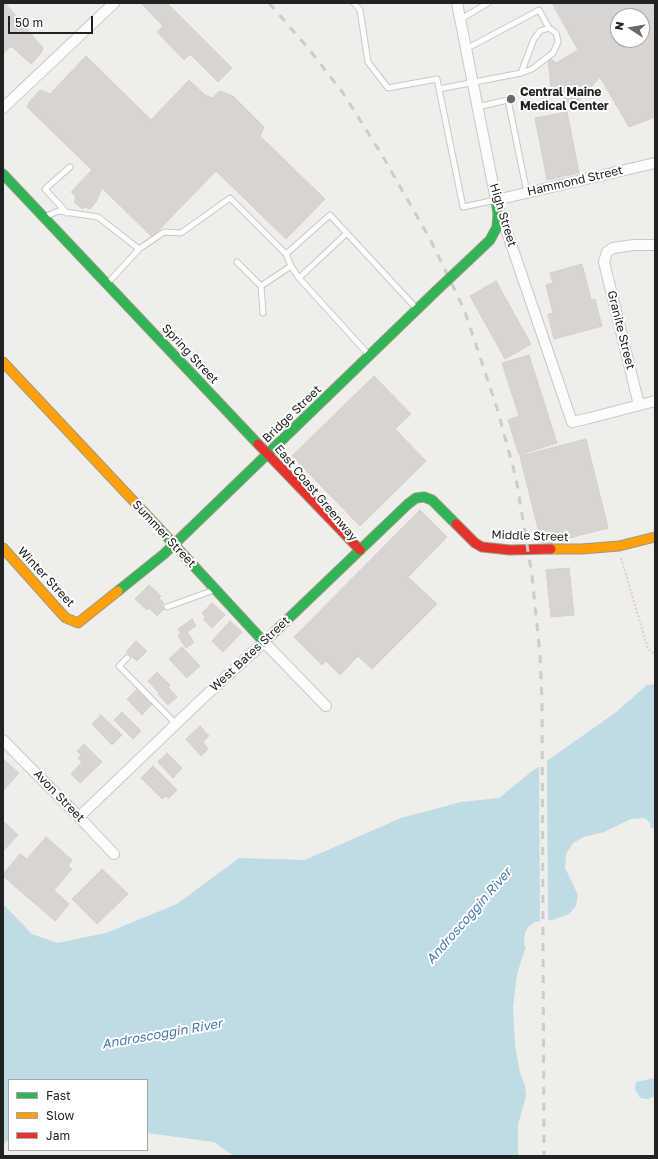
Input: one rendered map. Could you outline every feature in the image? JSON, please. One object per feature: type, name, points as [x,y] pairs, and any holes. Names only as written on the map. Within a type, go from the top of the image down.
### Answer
[{"type":"street","points":[[3,108],[114,3]]},
{"type":"street","name":"High Street","points":[[457,3],[496,200],[572,422],[639,405]]},
{"type":"street","name":"Hammond Street","points":[[496,200],[655,163]]},
{"type":"street","name":"Spring Street","points":[[3,174],[360,550]]},
{"type":"street","name":"Bridge Street","points":[[72,620],[78,622],[84,619],[175,544],[369,355],[490,240],[497,227],[498,214],[496,200]]},
{"type":"street","name":"Granite Street","points":[[639,405],[604,262],[606,254],[613,248],[655,245]]},
{"type":"street","name":"Summer Street","points":[[3,362],[175,544],[215,590],[326,706]]},
{"type":"street","points":[[639,405],[655,401]]},
{"type":"street","name":"West Bates Street","points":[[79,817],[408,504],[416,498],[424,497]]},
{"type":"street","name":"Middle Street","points":[[424,497],[432,500],[475,543],[482,547],[510,550],[582,549],[617,546],[655,537]]},
{"type":"street","name":"Winter Street","points":[[3,548],[48,600],[62,614],[72,620]]},
{"type":"street","name":"Avon Street","points":[[3,740],[114,854]]},
{"type":"lane","points":[[354,3],[360,10],[368,62],[388,88],[437,79],[463,207],[496,200]]},
{"type":"lane","points":[[460,19],[479,5],[488,3]]},
{"type":"lane","points":[[439,89],[521,73],[532,69],[553,53],[558,42],[556,33],[549,28],[539,10],[466,49]]},
{"type":"lane","points":[[521,73],[534,39],[540,31],[549,28]]},
{"type":"lane","points":[[477,107],[508,100],[528,193]]},
{"type":"lane","points":[[68,212],[45,189],[70,167]]},
{"type":"lane","points":[[106,284],[139,249],[164,232],[180,233],[230,198],[286,254],[291,266],[299,278],[369,355]]},
{"type":"lane","points":[[44,217],[58,211],[98,217],[139,249]]},
{"type":"lane","points":[[286,254],[330,215],[417,309]]},
{"type":"lane","points":[[299,278],[347,233]]},
{"type":"lane","points":[[237,262],[260,286],[263,313]]},
{"type":"lane","points":[[260,286],[291,266]]},
{"type":"lane","points":[[167,607],[215,590]]},
{"type":"lane","points":[[128,658],[119,666],[176,724]]},
{"type":"path","points":[[617,546],[648,649],[655,654]]},
{"type":"water","name":"Androscoggin River","points":[[655,684],[655,828],[651,828],[650,823],[645,818],[631,819],[604,832],[584,837],[573,843],[566,854],[565,868],[578,895],[576,906],[569,914],[552,920],[535,922],[528,927],[525,933],[524,945],[526,946],[517,974],[513,1008],[515,1045],[526,1096],[518,1125],[518,1156],[234,1156],[214,1142],[148,1133],[148,1079],[8,1079],[8,1141],[3,1144],[3,904],[32,934],[57,943],[106,933],[177,904],[239,858],[305,860],[401,818],[461,802],[499,798],[531,772],[615,713],[647,685]]},
{"type":"water","points":[[655,1078],[655,1096],[648,1099],[640,1098],[635,1089],[636,1082]]},
{"type":"pier","points":[[547,758],[548,922],[540,923],[539,764]]},
{"type":"building","points":[[3,3],[5,3],[43,48],[41,53],[31,64],[11,46],[3,54]]},
{"type":"building","points":[[141,3],[167,3],[232,68],[218,82],[190,54],[184,60],[157,32],[163,26]]},
{"type":"building","points":[[552,3],[655,3],[655,117],[629,127],[600,77],[578,102],[576,98],[566,103],[564,95],[552,97],[548,59],[550,58],[556,63],[578,50]]},
{"type":"building","points":[[86,56],[151,120],[189,80],[205,95],[212,98],[220,91],[233,96],[264,127],[260,136],[325,199],[286,239],[216,171],[152,237],[102,188],[96,202],[90,209],[85,207],[82,209],[74,202],[76,197],[71,192],[92,170],[27,107],[30,101],[40,90],[50,94]]},
{"type":"building","points":[[567,112],[579,173],[547,180],[535,118]]},
{"type":"building","points":[[582,264],[591,300],[595,299],[602,326],[554,339],[548,314],[553,313],[546,285],[553,283],[550,273]]},
{"type":"building","points":[[496,281],[531,344],[505,359],[470,296]]},
{"type":"building","points":[[529,355],[557,443],[519,455],[508,420],[519,416],[502,363]]},
{"type":"building","points":[[374,376],[411,414],[395,429],[426,461],[360,526],[292,456]]},
{"type":"building","points":[[586,439],[608,528],[542,545],[520,456]]},
{"type":"building","points":[[420,510],[447,537],[408,577],[437,604],[372,669],[358,656],[340,675],[326,661],[322,665],[294,637]]},
{"type":"building","points":[[569,568],[574,615],[551,617],[546,570]]},
{"type":"building","points":[[149,585],[161,596],[159,598],[164,603],[162,605],[165,608],[157,616],[149,608],[147,610],[135,599]]},
{"type":"building","points":[[212,603],[225,615],[212,628],[203,619],[206,618],[202,613]]},
{"type":"building","points":[[192,619],[196,626],[187,632],[194,642],[186,648],[178,636],[181,634],[178,629]]},
{"type":"building","points":[[230,621],[242,632],[223,652],[212,641]]},
{"type":"building","points":[[136,641],[147,651],[137,661],[126,652]]},
{"type":"building","points":[[182,647],[200,666],[187,678],[169,659]]},
{"type":"building","points":[[157,672],[170,685],[168,687],[177,697],[168,705],[148,681]]},
{"type":"building","points":[[137,689],[152,704],[142,715],[127,699]]},
{"type":"building","points":[[122,712],[141,731],[133,739],[114,720]]},
{"type":"building","points":[[101,715],[122,735],[112,745],[92,724]]},
{"type":"building","points":[[200,726],[209,736],[203,742],[208,749],[201,756],[186,739]]},
{"type":"building","points":[[84,744],[102,762],[80,783],[71,774],[82,762],[78,758],[81,755],[77,751]]},
{"type":"building","points":[[167,753],[182,768],[173,778],[158,762]]},
{"type":"building","points":[[3,759],[19,773],[3,791]]},
{"type":"building","points":[[153,766],[177,790],[169,798],[166,796],[162,799],[141,778]]},
{"type":"building","points":[[3,821],[18,835],[3,851]]},
{"type":"building","points":[[46,837],[72,860],[68,866],[72,869],[54,890],[69,904],[55,921],[3,876],[3,874],[20,854],[27,859]]},
{"type":"building","points":[[102,869],[128,894],[97,924],[72,899]]},
{"type":"railway","points":[[269,3],[308,48],[343,93],[382,155],[430,239],[464,309],[497,408],[516,478],[532,575],[540,655],[542,702],[544,1156]]},
{"type":"traffic: fast","points":[[3,174],[258,444]]},
{"type":"traffic: fast","points":[[469,260],[490,240],[497,227],[498,214],[496,200]]},
{"type":"traffic: fast","points":[[436,291],[469,260]]},
{"type":"traffic: fast","points":[[118,591],[164,554],[436,291]]},
{"type":"traffic: fast","points":[[156,525],[264,642],[416,498],[424,497],[432,500],[456,524]]},
{"type":"traffic: slow","points":[[3,362],[156,525]]},
{"type":"traffic: slow","points":[[551,549],[582,549],[619,546],[655,537]]},
{"type":"traffic: slow","points":[[3,548],[62,614],[66,618],[78,623],[118,591]]},
{"type":"traffic: jam","points":[[258,444],[360,550]]},
{"type":"traffic: jam","points":[[456,524],[475,543],[482,547],[510,550],[551,549]]},
{"type":"place","name":"Central Maine Medical Center","points":[[511,99]]}]
